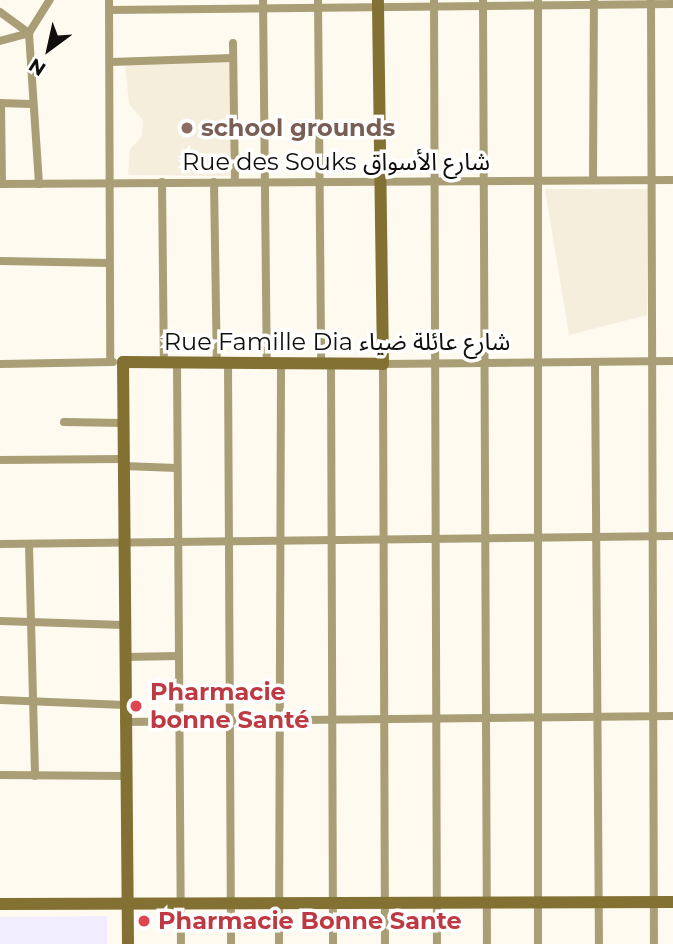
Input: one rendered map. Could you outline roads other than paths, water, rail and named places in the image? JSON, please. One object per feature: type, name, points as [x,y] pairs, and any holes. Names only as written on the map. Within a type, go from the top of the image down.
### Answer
[{"type":"street","points":[[39,184],[31,104],[29,33],[50,0]]},
{"type":"street","points":[[109,0],[109,263],[123,422],[128,944]]},
{"type":"street","points":[[593,180],[594,2]]},
{"type":"street","points":[[651,2],[650,361],[654,944]]},
{"type":"street","points":[[378,3],[383,364],[385,944]]},
{"type":"street","points":[[434,3],[438,180],[435,540],[437,944]]},
{"type":"street","points":[[483,3],[487,944]]},
{"type":"street","points":[[538,3],[538,944]]},
{"type":"street","points":[[109,10],[213,4],[673,4]]},
{"type":"street","points":[[264,4],[267,363]]},
{"type":"street","points":[[318,4],[320,181],[331,542],[333,944]]},
{"type":"street","points":[[0,12],[29,33]]},
{"type":"street","points":[[0,41],[29,33]]},
{"type":"street","points":[[233,43],[235,182]]},
{"type":"street","points":[[110,62],[233,58]]},
{"type":"street","points":[[1,184],[1,103],[31,104]]},
{"type":"street","name":"Rue des Souks شارع الأسواق","points":[[1,184],[673,180]]},
{"type":"street","points":[[162,182],[177,468],[181,944]]},
{"type":"street","points":[[214,182],[232,721],[231,944]]},
{"type":"street","points":[[0,261],[109,263]]},
{"type":"street","name":"Rue Famille Dia شارع عائلة ضياء","points":[[0,364],[673,361]]},
{"type":"street","points":[[595,362],[599,944]]},
{"type":"street","points":[[279,944],[277,903],[281,363]]},
{"type":"street","points":[[64,422],[123,422]]},
{"type":"street","points":[[0,460],[123,463],[177,468]]},
{"type":"street","points":[[0,544],[124,546],[673,536]]},
{"type":"street","points":[[29,545],[35,776]]},
{"type":"street","points":[[0,621],[123,625]]},
{"type":"street","points":[[124,657],[179,656]]},
{"type":"street","points":[[0,700],[125,705]]},
{"type":"street","points":[[124,722],[179,723],[278,718],[673,716]]},
{"type":"street","points":[[0,775],[125,776]]},
{"type":"street","points":[[0,904],[673,902]]},
{"type":"place","name":"school grounds","points":[[187,128]]},
{"type":"place","name":"Pharmacie bonne Santé","points":[[136,706]]},
{"type":"place","name":"Pharmacie Bonne Sante","points":[[144,921]]}]
